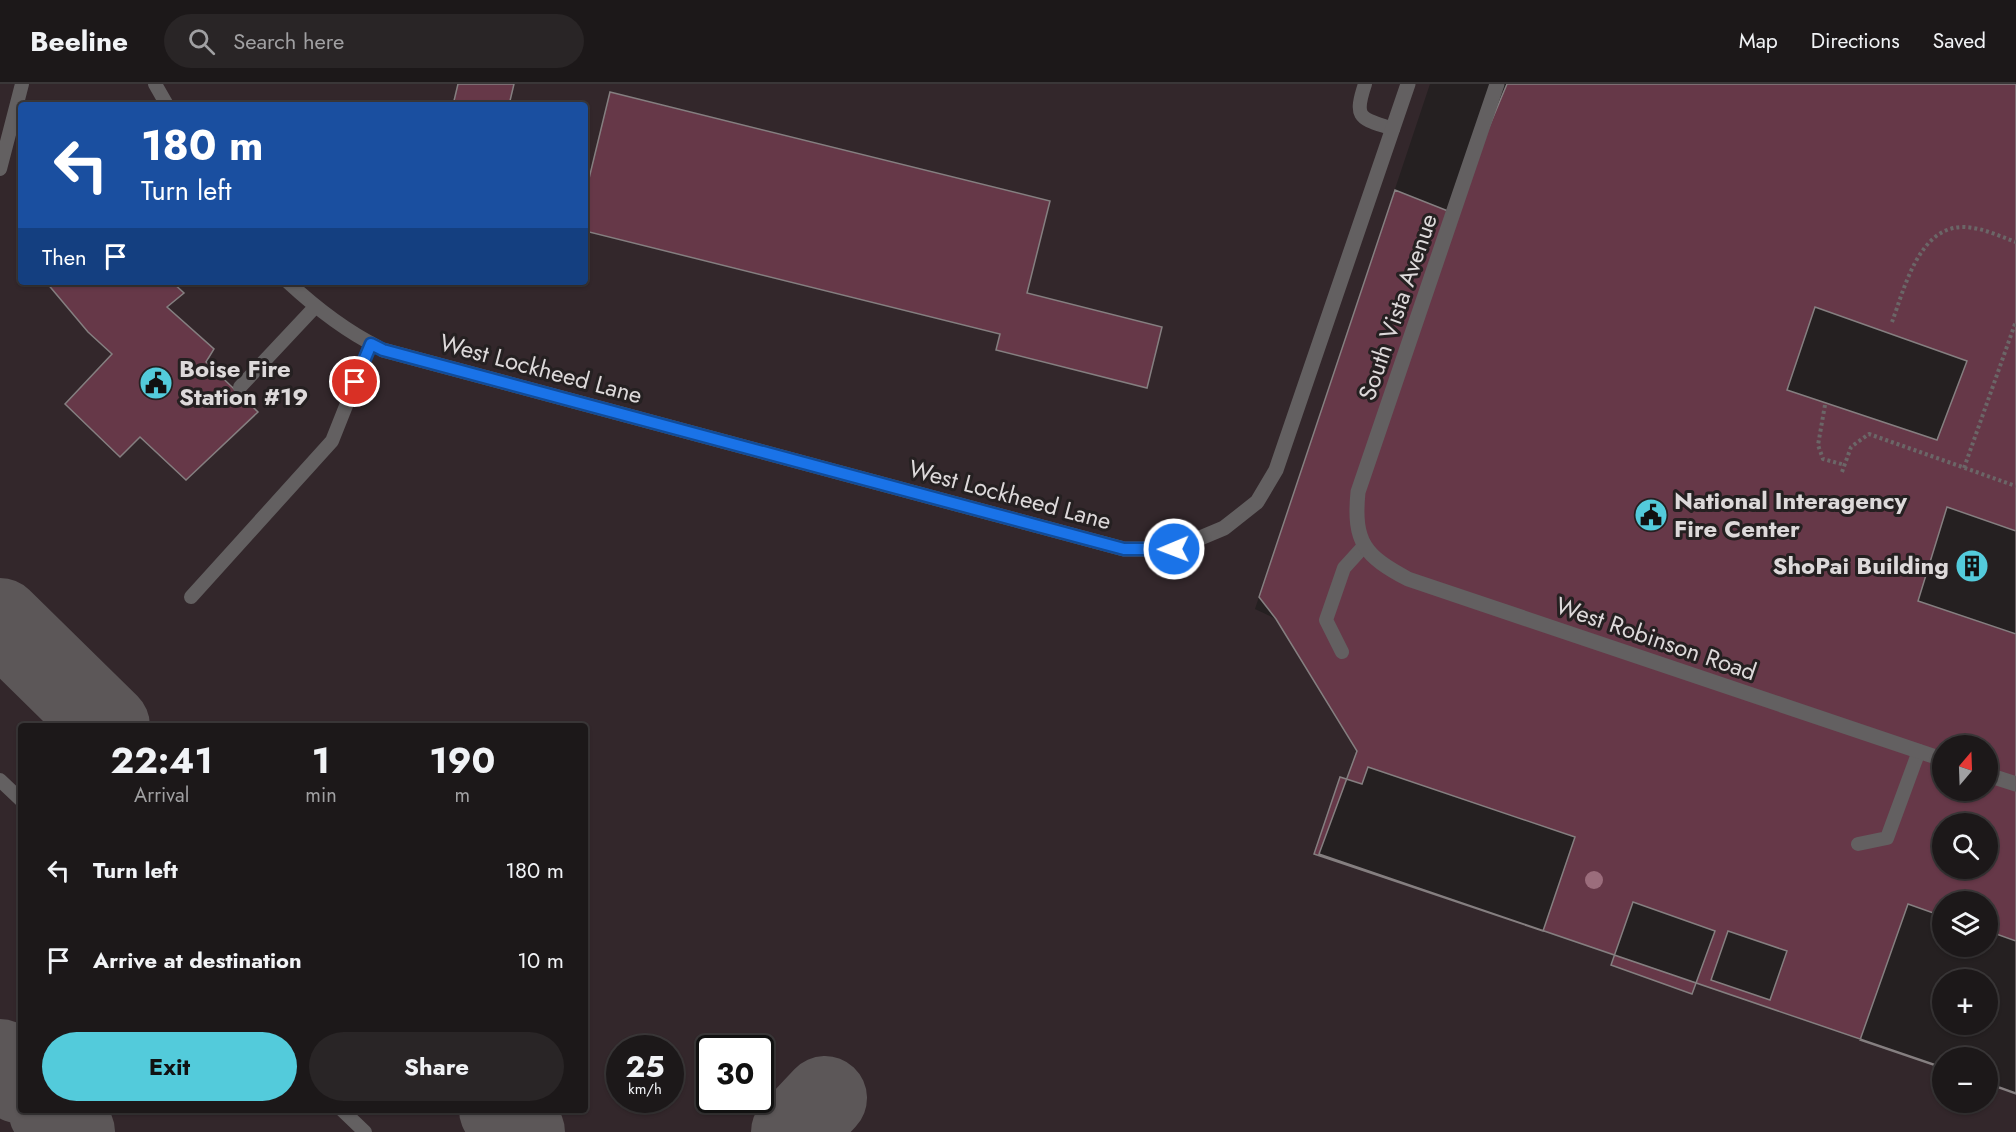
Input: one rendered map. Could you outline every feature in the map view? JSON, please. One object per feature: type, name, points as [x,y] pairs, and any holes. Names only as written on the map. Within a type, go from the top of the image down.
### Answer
[{"type":"street","name":"West Lockheed Lane","points":[[377,347],[1124,549],[1174,549],[1224,528],[1232,522],[1257,502],[1276,470],[1408,84]]},
{"type":"street","name":"South Vista Avenue","points":[[1364,546],[1356,518],[1358,492],[1497,84]]},
{"type":"street","name":"West Robinson Road","points":[[1364,546],[1381,564],[1408,579],[1932,756]]},
{"type":"street","points":[[1998,778],[2016,784]]},
{"type":"lane","points":[[0,170],[22,84]]},
{"type":"lane","points":[[155,84],[165,102]]},
{"type":"lane","points":[[1365,84],[1358,105],[1360,114],[1369,121],[1393,129]]},
{"type":"lane","points":[[191,597],[332,441],[377,347],[353,335],[315,307],[291,285]]},
{"type":"lane","points":[[240,387],[315,307]]},
{"type":"lane","points":[[1342,652],[1326,620],[1344,568],[1364,546]]},
{"type":"lane","points":[[1858,844],[1887,838],[1919,751]]},
{"type":"lane","points":[[0,780],[18,797]]},
{"type":"lane","points":[[345,1113],[365,1132]]},
{"type":"path","points":[[1892,322],[1922,250],[1947,230],[1962,227],[1982,230],[2016,242]]},
{"type":"path","points":[[1964,468],[2016,321]]},
{"type":"path","points":[[1825,405],[1818,445],[1823,459],[1845,465]]},
{"type":"path","points":[[1842,472],[1851,447],[1869,434],[2016,486]]},
{"type":"shaded area","points":[[0,84],[1430,84],[1255,609],[1276,619],[1357,751],[1319,854],[1932,1064],[1932,1113],[1998,1113],[1998,1087],[2016,1093],[2016,1132],[0,1132]]},
{"type":"building","points":[[458,84],[514,84],[510,102],[454,102]]},
{"type":"building","name":"National Interagency Fire Center","points":[[1507,84],[2016,84],[2016,1093],[1998,1087],[1998,1047],[1932,1047],[1932,1064],[1319,854],[1357,751],[1276,619],[1259,597],[1395,190],[1453,213]]},
{"type":"building","points":[[610,92],[1050,201],[1027,293],[1162,327],[1147,388],[996,350],[1000,334],[588,232],[588,183]]},
{"type":"building","name":"Boise Fire Station #19","points":[[49,285],[175,285],[184,293],[167,307],[214,349],[206,362],[258,412],[186,480],[140,437],[120,457],[65,404],[112,354],[88,332]]},
{"type":"building","points":[[1815,307],[1967,361],[1937,440],[1787,390]]},
{"type":"building","name":"ShoPai Building","points":[[1947,507],[2016,531],[2016,634],[1918,601]]},
{"type":"building","points":[[1368,767],[1575,837],[1543,931],[1314,854],[1340,777],[1362,784]]},
{"type":"building","points":[[1633,902],[1715,931],[1692,994],[1611,965]]},
{"type":"building","points":[[1908,904],[1932,912],[1932,957],[1998,957],[1998,935],[2016,941],[2016,1094],[1998,1088],[1998,1047],[1932,1047],[1932,1065],[1860,1040]]},
{"type":"building","points":[[1728,931],[1787,951],[1770,1000],[1711,980]]},
{"type":"taxiway","points":[[0,620],[105,723]]},
{"type":"taxiway","points":[[0,1061],[18,1079]]},
{"type":"taxiway","points":[[793,1132],[825,1098]]},
{"type":"taxiway","points":[[53,1113],[73,1132]]},
{"type":"taxiway","points":[[504,1113],[523,1132]]},
{"type":"place","name":"Boise Fire Station #19","points":[[156,383]]},
{"type":"place","name":"National Interagency Fire Center","points":[[1651,515]]},
{"type":"place","name":"ShoPai Building","points":[[1972,566]]},
{"type":"route","points":[[355,382],[371,344],[383,350],[1124,549],[1174,549]]}]
